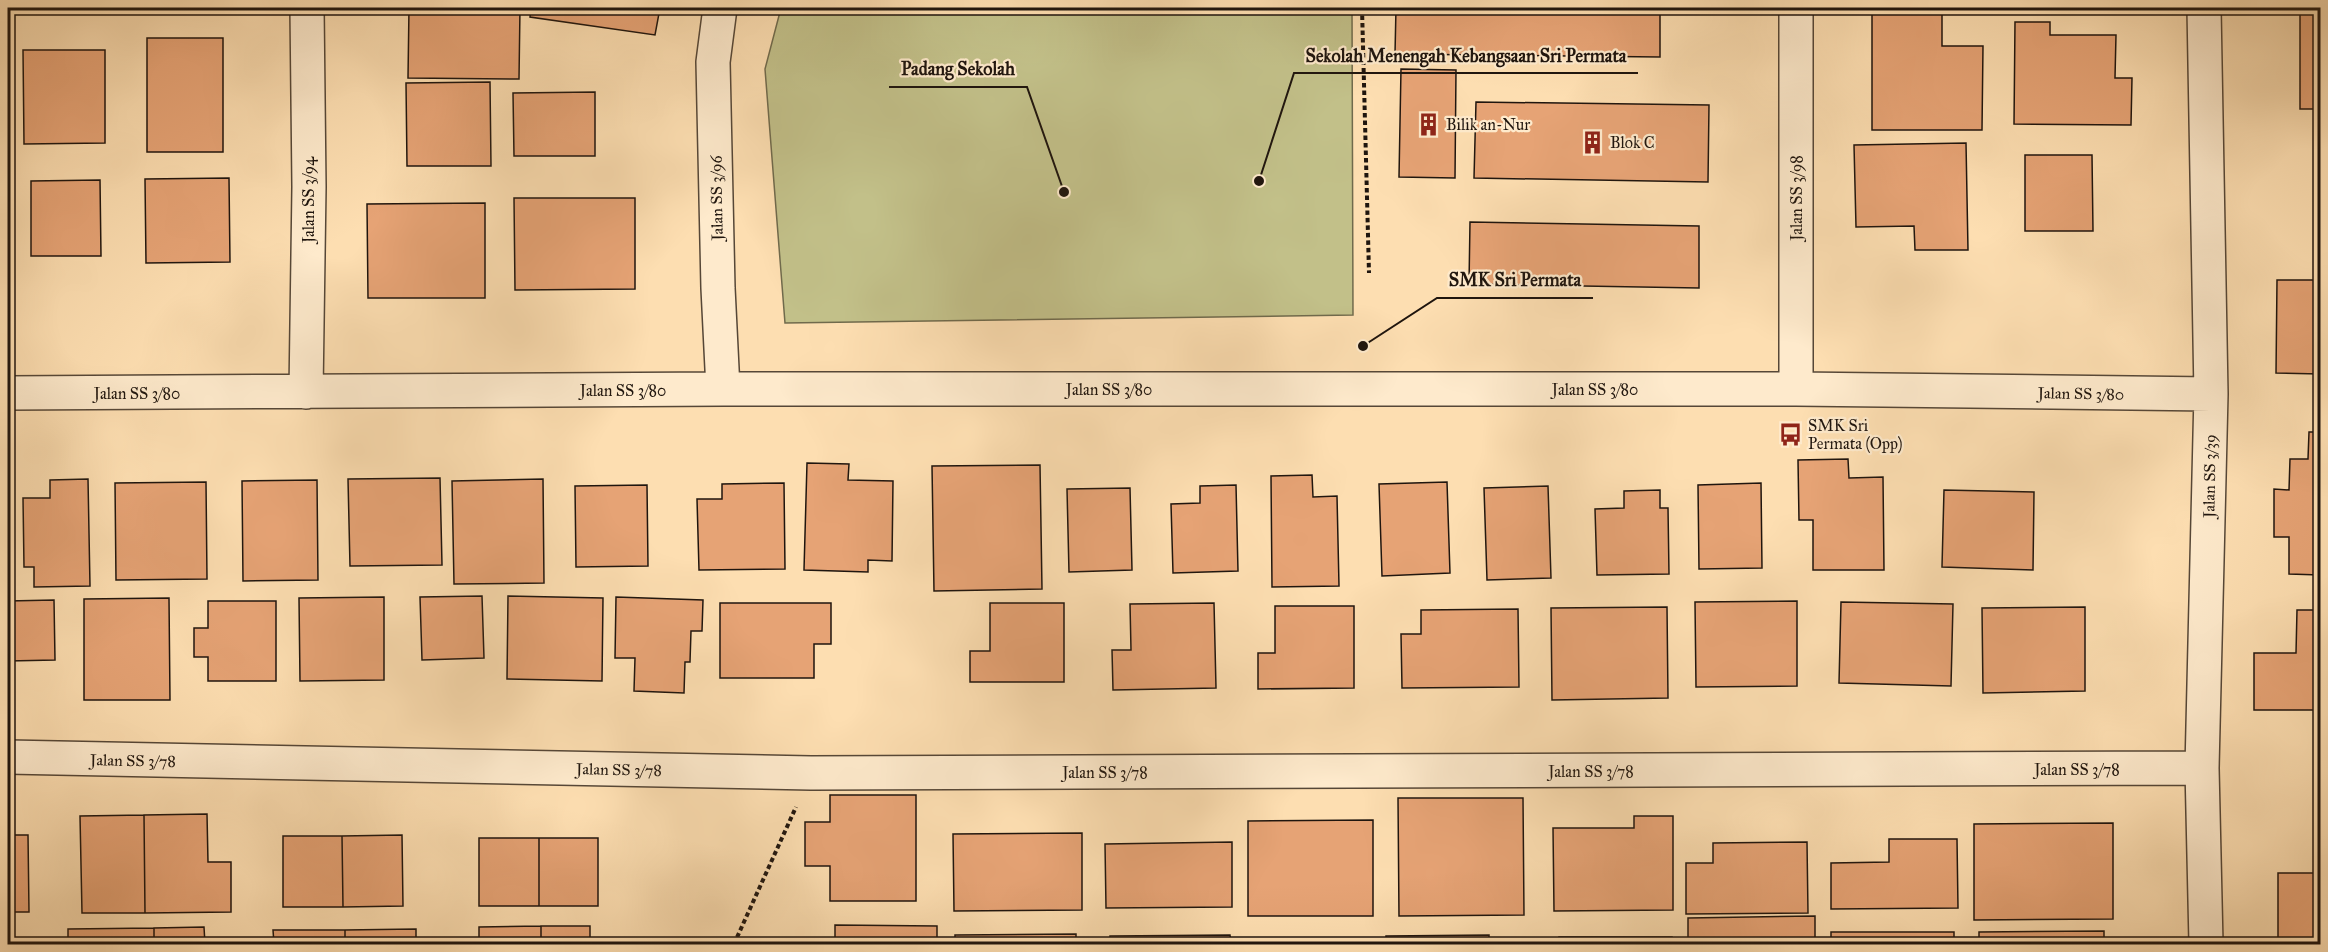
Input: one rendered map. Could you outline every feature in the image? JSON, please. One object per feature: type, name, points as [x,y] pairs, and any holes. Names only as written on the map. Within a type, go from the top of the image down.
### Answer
[{"type":"street","name":"Jalan SS 3/94","points":[[306,392],[309,188],[307,8]]},
{"type":"street","name":"Jalan SS 3/96","points":[[720,8],[713,62],[718,288],[723,389]]},
{"type":"street","name":"Jalan SS 3/98","points":[[1796,8],[1796,390]]},
{"type":"street","name":"Jalan SS 3/39","points":[[2205,8],[2211,394],[2202,768],[2206,945]]},
{"type":"street","name":"Jalan SS 3/80","points":[[8,393],[723,389],[1796,390],[2211,394]]},
{"type":"street","name":"Jalan SS 3/78","points":[[8,757],[811,773],[2202,768]]},
{"type":"path","points":[[1362,8],[1369,273]]},
{"type":"path","points":[[734,945],[811,773]]},
{"type":"shaded area","points":[[781,8],[1352,8],[1353,315],[785,323],[765,69]]},
{"type":"building","points":[[409,8],[520,8],[519,79],[408,78]]},
{"type":"building","points":[[531,8],[660,8],[655,35],[530,17]]},
{"type":"building","points":[[1396,8],[1660,8],[1660,57],[1395,54]]},
{"type":"building","points":[[1872,8],[1942,8],[1942,46],[1983,46],[1982,130],[1872,130]]},
{"type":"building","points":[[2300,8],[2320,8],[2320,109],[2300,109]]},
{"type":"building","points":[[2015,22],[2050,22],[2050,35],[2116,35],[2115,78],[2132,78],[2131,125],[2014,124]]},
{"type":"building","points":[[147,38],[223,38],[223,152],[147,152]]},
{"type":"building","points":[[23,50],[105,50],[105,143],[24,144]]},
{"type":"building","name":"Bilik an-Nur","points":[[1401,69],[1456,70],[1455,178],[1399,177]]},
{"type":"building","points":[[490,82],[491,166],[407,166],[406,83]]},
{"type":"building","points":[[595,92],[595,156],[514,156],[513,93]]},
{"type":"building","name":"Blok C","points":[[1476,102],[1709,105],[1708,182],[1474,178]]},
{"type":"building","points":[[1966,143],[1968,250],[1915,250],[1914,226],[1856,227],[1854,145]]},
{"type":"building","points":[[2025,155],[2092,155],[2093,231],[2025,231]]},
{"type":"building","points":[[229,178],[230,262],[146,263],[145,179]]},
{"type":"building","points":[[100,180],[101,256],[31,256],[31,181]]},
{"type":"building","points":[[514,198],[635,198],[635,289],[515,290]]},
{"type":"building","points":[[485,203],[485,298],[368,298],[367,204]]},
{"type":"building","points":[[1470,222],[1699,226],[1699,288],[1469,284]]},
{"type":"building","points":[[2277,280],[2320,280],[2320,374],[2276,373]]},
{"type":"building","points":[[2309,432],[2320,432],[2320,575],[2289,574],[2289,537],[2274,537],[2274,489],[2289,490],[2290,459],[2308,459]]},
{"type":"building","points":[[1848,459],[1849,478],[1883,477],[1884,570],[1813,570],[1813,520],[1799,520],[1798,460]]},
{"type":"building","points":[[807,463],[849,464],[848,480],[893,481],[892,561],[868,560],[868,572],[804,570]]},
{"type":"building","points":[[1040,465],[1042,589],[934,591],[932,466]]},
{"type":"building","points":[[1312,475],[1313,497],[1337,496],[1339,586],[1272,587],[1271,476]]},
{"type":"building","points":[[440,478],[442,565],[350,566],[348,479]]},
{"type":"building","points":[[88,479],[90,586],[34,587],[34,567],[24,567],[23,498],[50,498],[50,480]]},
{"type":"building","points":[[543,479],[544,583],[454,584],[452,481]]},
{"type":"building","points":[[317,480],[318,580],[243,581],[242,481]]},
{"type":"building","points":[[206,482],[207,579],[116,580],[115,483]]},
{"type":"building","points":[[1447,482],[1450,573],[1382,576],[1379,484]]},
{"type":"building","points":[[784,483],[785,569],[699,570],[697,499],[722,499],[722,484]]},
{"type":"building","points":[[1761,483],[1762,568],[1699,569],[1698,485]]},
{"type":"building","points":[[647,485],[648,566],[576,567],[575,486]]},
{"type":"building","points":[[1236,485],[1238,571],[1173,573],[1171,504],[1200,503],[1200,486]]},
{"type":"building","points":[[1548,486],[1551,578],[1487,580],[1484,488]]},
{"type":"building","points":[[1130,488],[1132,570],[1069,572],[1067,489]]},
{"type":"building","points":[[1660,490],[1660,508],[1668,508],[1669,574],[1597,575],[1595,509],[1624,508],[1624,491]]},
{"type":"building","points":[[1944,490],[2034,492],[2033,570],[1942,567]]},
{"type":"building","points":[[482,596],[484,658],[422,660],[420,597]]},
{"type":"building","points":[[508,596],[603,598],[602,681],[507,679]]},
{"type":"building","points":[[384,597],[384,680],[300,681],[299,598]]},
{"type":"building","points":[[616,597],[703,600],[702,631],[691,631],[690,662],[685,662],[684,693],[634,691],[635,658],[615,658]]},
{"type":"building","points":[[169,598],[170,700],[84,700],[84,599]]},
{"type":"building","points":[[54,600],[55,660],[8,661],[8,601]]},
{"type":"building","points":[[208,601],[276,601],[276,681],[208,681],[208,657],[194,657],[194,628],[208,628]]},
{"type":"building","points":[[1797,601],[1797,686],[1696,687],[1695,602]]},
{"type":"building","points":[[1841,602],[1953,604],[1951,686],[1839,683]]},
{"type":"building","points":[[720,603],[831,603],[831,644],[814,644],[814,678],[720,678]]},
{"type":"building","points":[[990,603],[1064,603],[1064,682],[970,682],[970,651],[990,651]]},
{"type":"building","points":[[1214,603],[1216,688],[1113,690],[1112,650],[1131,650],[1130,604]]},
{"type":"building","points":[[1275,606],[1354,606],[1354,688],[1258,689],[1258,653],[1275,653]]},
{"type":"building","points":[[1667,607],[1668,698],[1552,700],[1551,608]]},
{"type":"building","points":[[2085,607],[2085,691],[1983,693],[1982,608]]},
{"type":"building","points":[[1518,609],[1519,687],[1402,688],[1401,634],[1421,634],[1421,610]]},
{"type":"building","points":[[2297,610],[2320,610],[2320,710],[2254,710],[2254,653],[2296,653]]},
{"type":"building","points":[[2320,755],[2320,846],[2319,846]]},
{"type":"building","points":[[830,795],[916,795],[916,901],[830,901],[830,866],[805,866],[805,822],[830,822]]},
{"type":"building","points":[[1398,798],[1523,798],[1524,915],[1399,916]]},
{"type":"building","points":[[207,814],[208,862],[231,862],[231,912],[145,913],[144,815]]},
{"type":"building","points":[[144,815],[145,913],[82,913],[80,816]]},
{"type":"building","points":[[1634,816],[1673,816],[1673,910],[1554,911],[1553,828],[1634,828]]},
{"type":"building","points":[[1373,820],[1373,916],[1248,916],[1248,821]]},
{"type":"building","points":[[2113,823],[2113,919],[1974,920],[1974,824]]},
{"type":"building","points":[[1082,833],[1082,910],[954,911],[953,834]]},
{"type":"building","points":[[8,835],[28,835],[29,912],[8,912]]},
{"type":"building","points":[[402,835],[403,906],[343,907],[342,836]]},
{"type":"building","points":[[283,836],[342,836],[343,907],[283,907]]},
{"type":"building","points":[[479,838],[539,838],[539,906],[479,906]]},
{"type":"building","points":[[539,838],[598,838],[598,906],[539,906]]},
{"type":"building","points":[[1889,839],[1957,839],[1958,908],[1831,909],[1831,863],[1889,862]]},
{"type":"building","points":[[1232,842],[1232,907],[1106,908],[1105,844]]},
{"type":"building","points":[[1807,842],[1808,913],[1686,914],[1686,863],[1713,863],[1713,843]]},
{"type":"building","points":[[2278,873],[2320,873],[2320,944],[2278,944]]},
{"type":"building","points":[[1815,916],[1815,944],[1688,944],[1688,918]]},
{"type":"building","points":[[835,925],[937,926],[937,944],[835,944]]},
{"type":"building","points":[[541,926],[541,944],[479,944],[479,927]]},
{"type":"building","points":[[541,926],[590,926],[590,944],[541,944]]},
{"type":"building","points":[[204,927],[205,944],[154,944],[154,928]]},
{"type":"building","points":[[154,928],[154,944],[68,944],[68,929]]},
{"type":"building","points":[[416,929],[416,944],[345,944],[345,930]]},
{"type":"building","points":[[273,930],[345,930],[345,944],[274,944]]},
{"type":"building","points":[[2104,931],[2104,944],[1979,944],[1979,932]]},
{"type":"building","points":[[1831,932],[1954,932],[1954,944],[1831,944]]},
{"type":"building","points":[[1076,934],[1076,944],[955,944],[955,935]]},
{"type":"building","points":[[1230,935],[1231,944],[1110,944],[1110,936]]},
{"type":"building","points":[[1489,935],[1489,944],[1386,944],[1386,936]]},
{"type":"building","points":[[1559,937],[1672,937],[1672,944],[1559,944]]},
{"type":"building","points":[[1367,943],[1367,944],[1243,944]]},
{"type":"place","name":"Bilik an-Nur","points":[[1428,124]]},
{"type":"place","name":"Blok C","points":[[1592,142]]},
{"type":"place","name":"Sekolah Menengah Kebangsaan Sri Permata","points":[[1259,181]]},
{"type":"place","name":"Padang Sekolah","points":[[1064,192]]},
{"type":"place","name":"SMK Sri Permata","points":[[1363,346]]},
{"type":"place","name":"SMK Sri Permata (Opp)","points":[[1790,434]]}]
